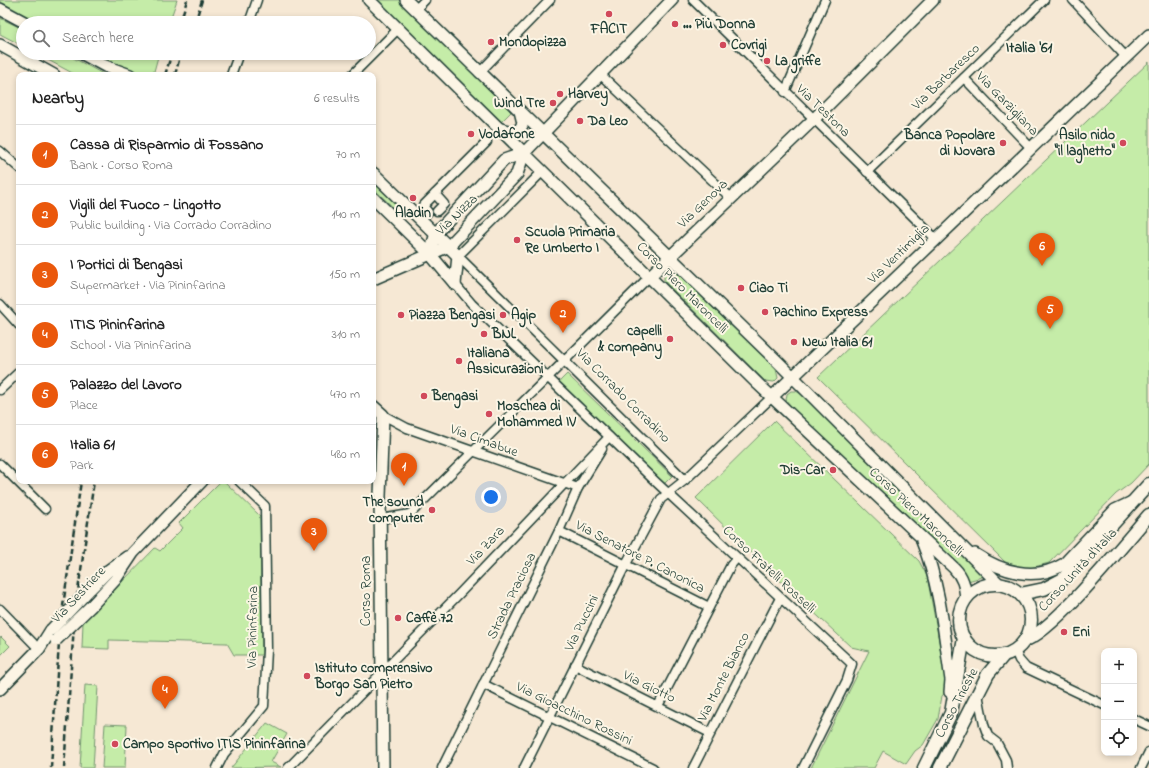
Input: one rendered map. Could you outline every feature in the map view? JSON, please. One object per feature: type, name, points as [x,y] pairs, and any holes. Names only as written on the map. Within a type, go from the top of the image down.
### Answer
[{"type":"main road","name":"Corso Piero Maroncelli","points":[[369,0],[772,397],[960,574],[965,586],[966,599]]},
{"type":"main road","name":"Corso Piero Maroncelli","points":[[406,0],[479,73],[520,111],[792,377],[999,584]]},
{"type":"main road","name":"Via Nizza","points":[[430,254],[436,233],[504,160],[524,153],[672,0]]},
{"type":"main road","name":"Via Genova","points":[[650,276],[813,120],[933,0]]},
{"type":"main road","points":[[0,9],[16,18]]},
{"type":"main road","name":"Via Ventimiglia","points":[[772,397],[1149,35]]},
{"type":"main road","points":[[0,45],[16,54]]},
{"type":"main road","points":[[27,60],[49,72]]},
{"type":"main road","points":[[94,60],[122,72]]},
{"type":"main road","points":[[499,128],[509,132],[519,130],[522,123],[520,111]]},
{"type":"main road","name":"Via Nizza","points":[[430,254],[449,246],[517,174],[524,153]]},
{"type":"main road","points":[[376,176],[436,233]]},
{"type":"main road","points":[[376,201],[430,254],[455,284]]},
{"type":"main road","name":"Via Corrado Corradino","points":[[436,233],[458,256]]},
{"type":"main road","points":[[376,277],[430,254]]},
{"type":"main road","points":[[442,268],[458,256]]},
{"type":"main road","points":[[455,284],[458,256]]},
{"type":"main road","points":[[376,409],[383,415]]},
{"type":"main road","name":"Corso Roma","points":[[383,415],[381,436],[383,768]]},
{"type":"main road","name":"Via Sestriere","points":[[39,649],[56,640],[91,606],[115,580],[133,553],[199,484]]},
{"type":"main road","name":"Corso Unità d'Italia","points":[[1020,594],[1044,589],[1063,579],[1149,484]]},
{"type":"main road","points":[[958,542],[982,558],[1001,567],[1021,574],[1037,574],[1053,570],[1064,564],[1115,510],[1134,501]]},
{"type":"main road","name":"Corso Unità d'Italia","points":[[1025,640],[1037,634],[1060,615],[1149,515]]},
{"type":"main road","points":[[920,537],[933,570],[938,588],[951,680],[951,713]]},
{"type":"main road","name":"Via Sestriere","points":[[0,689],[39,649],[51,630],[90,589],[109,570],[133,553]]},
{"type":"main road","points":[[999,584],[1009,587],[1020,594],[1026,601],[1031,615],[1030,631],[1025,640],[1010,653],[996,656],[974,650],[964,638],[960,626],[959,616],[966,599],[975,590],[986,585],[999,584]]},
{"type":"main road","name":"Corso Trieste","points":[[924,768],[951,713],[964,638]]},
{"type":"main road","name":"Corso Trieste","points":[[940,768],[988,674],[1010,653]]},
{"type":"street","points":[[251,16],[257,0]]},
{"type":"street","points":[[416,10],[425,0]]},
{"type":"street","points":[[479,73],[550,0]]},
{"type":"street","name":"Via Testona","points":[[693,0],[813,120],[936,239]]},
{"type":"street","points":[[785,92],[826,0]]},
{"type":"street","name":"Via Barbaresco","points":[[867,172],[1044,0]]},
{"type":"street","points":[[1073,0],[1126,57]]},
{"type":"street","points":[[376,51],[398,29]]},
{"type":"street","points":[[232,72],[236,60]]},
{"type":"street","points":[[355,72],[367,60]]},
{"type":"street","points":[[600,74],[731,198]]},
{"type":"street","name":"Via Garzigliana","points":[[964,78],[1031,148]]},
{"type":"street","points":[[425,215],[428,212],[423,206],[487,142]]},
{"type":"street","points":[[0,151],[16,165]]},
{"type":"street","points":[[458,256],[543,171]]},
{"type":"street","points":[[435,194],[444,204],[437,211]]},
{"type":"street","name":"Via Corrado Corradino","points":[[458,256],[685,480]]},
{"type":"street","name":"Via Genova","points":[[381,519],[410,514],[650,276]]},
{"type":"street","points":[[455,284],[472,304],[669,494]]},
{"type":"street","points":[[0,304],[16,322]]},
{"type":"street","points":[[0,390],[16,375]]},
{"type":"street","name":"Via Ventimiglia","points":[[669,494],[772,397]]},
{"type":"street","name":"Via Cimabue","points":[[383,415],[407,428],[578,488]]},
{"type":"street","name":"Via Zara","points":[[288,768],[460,593],[609,437]]},
{"type":"street","name":"Strada Praciosa","points":[[442,768],[559,531],[578,488],[609,437]]},
{"type":"street","points":[[0,464],[16,480]]},
{"type":"street","points":[[20,484],[45,509]]},
{"type":"street","name":"Via Pininfarina","points":[[217,768],[224,754],[264,706],[267,650],[265,506],[242,484]]},
{"type":"street","name":"Corso Fratelli Rosselli","points":[[669,494],[852,664],[847,680],[802,768]]},
{"type":"street","name":"Via Puccini","points":[[524,768],[660,499],[669,494]]},
{"type":"street","name":"Via Senatore P. Canonica","points":[[559,531],[709,606]]},
{"type":"street","points":[[658,706],[709,606],[731,565],[737,558]]},
{"type":"street","name":"Via Monte Bianco","points":[[693,768],[780,598]]},
{"type":"street","points":[[0,610],[39,649]]},
{"type":"street","points":[[1010,653],[1026,668],[1101,704]]},
{"type":"street","name":"Via Giotto","points":[[575,665],[710,733]]},
{"type":"street","name":"Via Gioacchino Rossini","points":[[483,684],[653,768]]},
{"type":"street","points":[[978,694],[984,725],[988,736],[997,743],[1006,760],[1007,768]]},
{"type":"street","points":[[1136,720],[1149,726]]},
{"type":"street","points":[[1141,768],[1149,752]]},
{"type":"green space","points":[[0,0],[177,0],[171,16],[16,16],[16,18],[0,9]]},
{"type":"green space","points":[[377,0],[399,0],[511,112],[501,122]]},
{"type":"green space","points":[[0,18],[16,26],[16,42],[0,34]]},
{"type":"green space","points":[[48,60],[77,60],[99,72],[70,72]]},
{"type":"green space","points":[[97,60],[157,60],[154,72],[123,72]]},
{"type":"green space","points":[[1149,62],[1149,464],[1131,483],[1116,494],[1049,563],[1027,569],[1005,562],[818,377]]},
{"type":"green space","points":[[376,184],[407,214],[404,218],[376,191]]},
{"type":"green space","points":[[671,269],[675,271],[776,369],[778,378],[774,382],[765,381],[664,281],[664,273]]},
{"type":"green space","points":[[567,374],[672,476],[664,484],[559,382]]},
{"type":"green space","points":[[791,391],[796,391],[801,394],[985,576],[968,581],[964,571],[901,509],[885,499],[790,405],[786,400],[787,394]]},
{"type":"green space","points":[[774,421],[919,561],[927,576],[948,689],[942,696],[938,719],[923,745],[915,751],[906,764],[883,751],[874,768],[811,768],[869,651],[851,647],[776,577],[696,498]]},
{"type":"green space","points":[[218,484],[227,484],[260,516],[262,655],[234,655],[227,643],[109,640],[109,649],[82,648],[83,622],[155,548],[160,551],[183,528],[179,523]]},
{"type":"green space","points":[[1,637],[10,646],[0,656],[0,638]]},
{"type":"green space","points":[[85,685],[98,686],[93,768],[80,768]]},
{"type":"green space","points":[[267,723],[287,734],[271,762],[281,767],[231,768]]},
{"type":"green space","name":"Campo sportivo ITIS Pininfarina","points":[[105,724],[127,725],[125,768],[102,768]]},
{"type":"railway","points":[[182,16],[187,0]]},
{"type":"railway","points":[[197,16],[202,0]]},
{"type":"railway","points":[[166,72],[170,60]]},
{"type":"railway","points":[[176,72],[179,60]]},
{"type":"railway","points":[[51,768],[60,627],[81,484]]},
{"type":"railway","points":[[64,768],[75,611],[94,484]]},
{"type":"place","name":"FACIT","points":[[609,14]]},
{"type":"place","name":"... Più Donna","points":[[675,24]]},
{"type":"place","name":"Mondopizza","points":[[491,42]]},
{"type":"place","name":"Covrigi","points":[[723,45]]},
{"type":"place","name":"La griffe","points":[[767,61]]},
{"type":"place","name":"Harvey","points":[[560,94]]},
{"type":"place","name":"Wind Tre","points":[[553,103]]},
{"type":"place","name":"Da Leo","points":[[580,121]]},
{"type":"place","name":"Vodafone","points":[[471,134]]},
{"type":"place","name":"Banca Popolare di Novara","points":[[1003,143]]},
{"type":"place","name":"Asilo nido \"il laghetto\"","points":[[1123,143]]},
{"type":"place","name":"Aladin","points":[[413,198]]},
{"type":"place","name":"Scuola Primaria Re Umberto I","points":[[517,240]]},
{"type":"place","name":"Italia 61","points":[[1042,266]]},
{"type":"place","name":"Ciao Ti","points":[[741,288]]},
{"type":"place","name":"Pachino Express","points":[[765,312]]},
{"type":"place","name":"Piazza Bengasi","points":[[401,315]]},
{"type":"place","name":"Agip","points":[[503,315]]},
{"type":"place","name":"Palazzo del Lavoro","points":[[1050,329]]},
{"type":"place","name":"Vigili del Fuoco - Lingotto","points":[[563,333]]},
{"type":"place","name":"BNL","points":[[484,334]]},
{"type":"place","name":"capelli & company","points":[[670,339]]},
{"type":"place","name":"New Italia 61","points":[[794,342]]},
{"type":"place","name":"Italiana Assicurazioni","points":[[459,361]]},
{"type":"place","name":"Bengasi","points":[[424,396]]},
{"type":"place","name":"Moschea di Mohammed IV","points":[[489,414]]},
{"type":"place","name":"Dis-Car","points":[[833,470]]},
{"type":"place","name":"Cassa di Risparmio di Fossano","points":[[404,486]]},
{"type":"place","name":"The sound computer","points":[[432,510]]},
{"type":"place","name":"I Portici di Bengasi","points":[[314,551]]},
{"type":"place","name":"Caffè 72","points":[[398,618]]},
{"type":"place","name":"Eni","points":[[1064,632]]},
{"type":"place","name":"Istituto comprensivo Borgo San Pietro","points":[[307,676]]},
{"type":"place","name":"ITIS Pininfarina","points":[[165,709]]},
{"type":"place","name":"Campo sportivo ITIS Pininfarina","points":[[115,744]]},
{"type":"district","name":"Italia '61","points":[[1029,48]]}]
